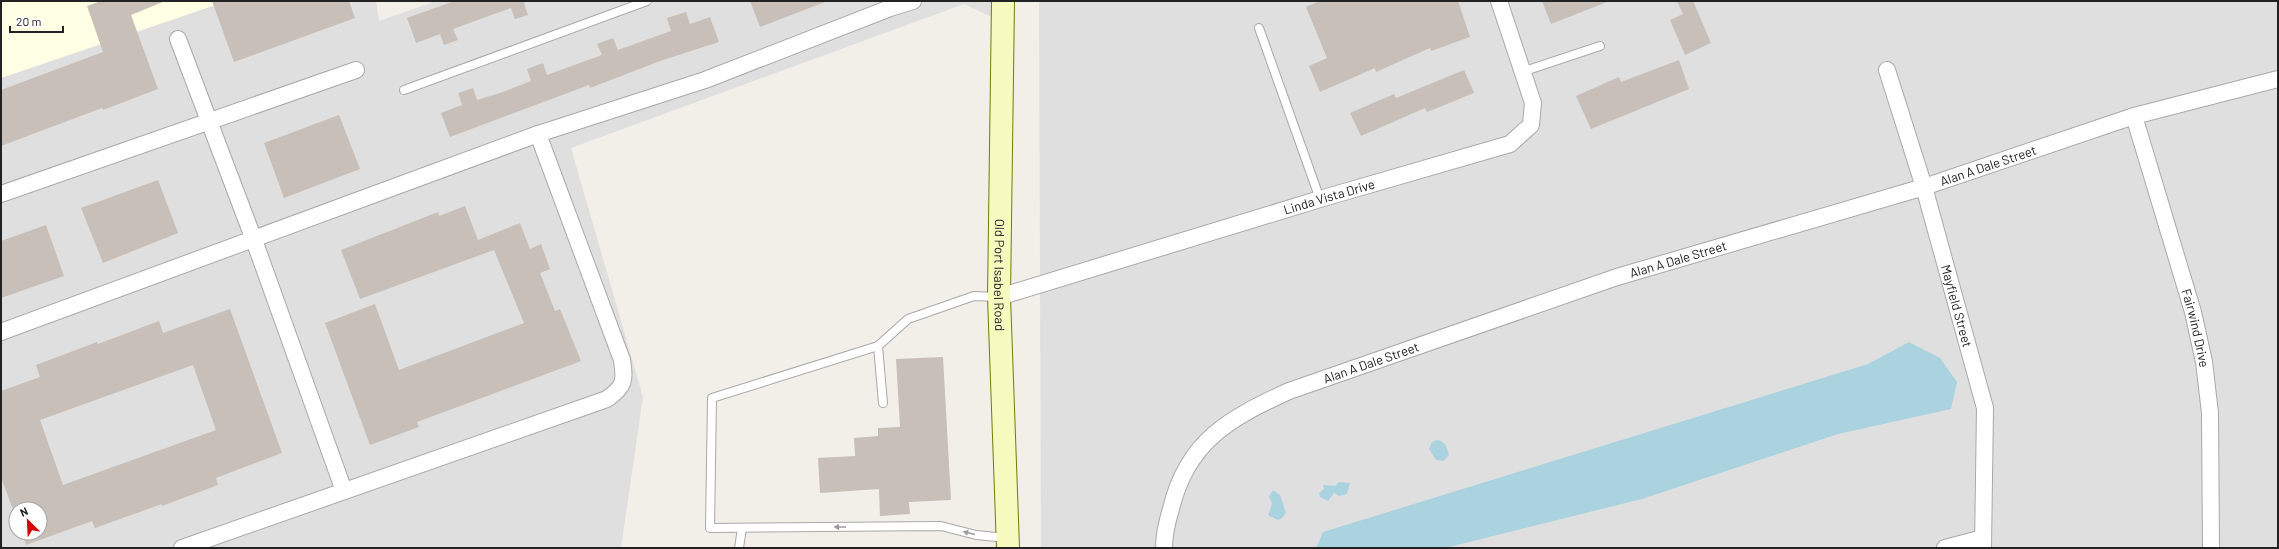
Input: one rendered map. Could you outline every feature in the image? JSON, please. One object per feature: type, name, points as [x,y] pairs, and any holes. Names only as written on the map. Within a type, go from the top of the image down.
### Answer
[{"type":"street","points":[[1,332],[254,240],[538,134],[705,80],[890,8],[913,1]]},
{"type":"street","name":"Old Port Isabel Road","points":[[1002,1],[999,297],[1008,543]]},
{"type":"street","name":"Linda Vista Drive","points":[[999,297],[1320,199],[1510,144],[1531,125],[1533,103],[1499,1]]},
{"type":"street","points":[[178,39],[254,240],[344,491]]},
{"type":"street","points":[[1,194],[356,70]]},
{"type":"street","name":"Mayfield Street","points":[[1887,70],[1924,187],[1985,408],[1983,543]]},
{"type":"street","name":"Alan A Dale Street","points":[[1164,548],[1164,535],[1173,497],[1186,464],[1214,433],[1247,410],[1289,391],[1617,277],[1924,187],[2134,116],[2278,79]]},
{"type":"street","name":"Fairwind Drive","points":[[2134,116],[2192,312],[2204,362],[2210,413],[2211,548]]},
{"type":"street","points":[[182,548],[608,399],[619,391],[623,384],[624,375],[622,360],[538,134]]},
{"type":"street","points":[[1946,548],[1983,543]]},
{"type":"lane","points":[[404,90],[647,1]]},
{"type":"lane","points":[[1259,28],[1320,199]]},
{"type":"lane","points":[[1522,72],[1600,46]]},
{"type":"lane","points":[[999,297],[974,296],[908,319],[878,346],[712,398],[710,528],[941,526],[1008,543]]},
{"type":"lane","points":[[878,346],[883,403]]},
{"type":"lane","points":[[740,548],[742,528]]},
{"type":"shaded area","points":[[1,1],[227,1],[1,78]]},
{"type":"shaded area","points":[[227,1],[376,1],[379,21],[436,1],[1001,1],[1002,22],[964,4],[571,148],[643,397],[621,548],[1,548],[1,78]]},
{"type":"shaded area","points":[[1039,1],[2278,1],[2278,548],[1041,548]]},
{"type":"water","points":[[1909,342],[1940,358],[1957,382],[1951,409],[1838,434],[1642,499],[1445,548],[1316,548],[1323,532],[1868,364]]},
{"type":"water","points":[[1437,440],[1446,445],[1449,455],[1444,461],[1436,460],[1429,449],[1432,442]]},
{"type":"water","points":[[1339,482],[1350,483],[1347,494],[1339,496],[1334,493],[1328,501],[1320,497],[1319,493],[1324,489],[1323,485],[1335,486]]},
{"type":"water","points":[[1273,490],[1280,495],[1286,513],[1281,519],[1278,520],[1268,515],[1272,504],[1269,496]]},
{"type":"building","points":[[101,1],[165,1],[131,15],[158,89],[103,110],[102,108],[1,146],[1,90],[103,52],[87,6]]},
{"type":"building","points":[[212,1],[349,1],[355,18],[234,62]]},
{"type":"building","points":[[454,1],[526,1],[524,3],[528,15],[515,19],[511,8],[453,29],[458,40],[444,45],[440,34],[416,43],[407,18]]},
{"type":"building","points":[[750,1],[825,1],[825,2],[760,27]]},
{"type":"building","points":[[1320,1],[1458,1],[1470,37],[1431,51],[1430,48],[1376,72],[1375,68],[1320,92],[1309,66],[1327,58],[1306,7]]},
{"type":"building","points":[[1542,1],[1607,1],[1607,2],[1551,24]]},
{"type":"building","points":[[1677,1],[1693,1],[1711,43],[1685,55],[1670,20],[1683,14]]},
{"type":"building","points":[[686,12],[690,24],[710,17],[719,42],[660,61],[590,88],[589,85],[450,137],[441,113],[462,105],[458,93],[473,88],[477,100],[500,93],[531,81],[527,69],[543,63],[547,75],[602,55],[597,44],[613,38],[618,50],[671,31],[667,18]]},
{"type":"building","points":[[1679,60],[1689,89],[1591,129],[1576,96],[1619,77],[1621,82]]},
{"type":"building","points":[[1464,70],[1474,93],[1427,112],[1425,108],[1361,136],[1350,113],[1394,94],[1396,98]]},
{"type":"building","points":[[339,115],[360,169],[284,198],[264,143]]},
{"type":"building","points":[[158,180],[178,233],[103,263],[81,208]]},
{"type":"building","points":[[465,206],[478,240],[520,223],[530,249],[541,244],[550,269],[540,273],[555,311],[560,309],[581,361],[417,422],[419,427],[370,445],[325,323],[375,304],[399,370],[524,323],[494,250],[360,299],[341,250],[438,212],[439,216]]},
{"type":"building","points":[[46,225],[64,276],[1,298],[1,241]]},
{"type":"building","points":[[230,309],[282,453],[216,478],[218,485],[162,506],[162,504],[95,528],[92,521],[48,537],[48,501],[10,501],[1,477],[1,391],[40,377],[36,365],[159,321],[163,333]],"holes":[[[193,365],[216,430],[63,485],[40,420]]]},
{"type":"building","points":[[943,357],[951,500],[909,502],[910,514],[880,516],[879,489],[820,493],[818,458],[855,456],[854,438],[878,436],[878,428],[900,427],[896,359]]},
{"type":"building","points":[[25,541],[37,541],[26,545]]}]
